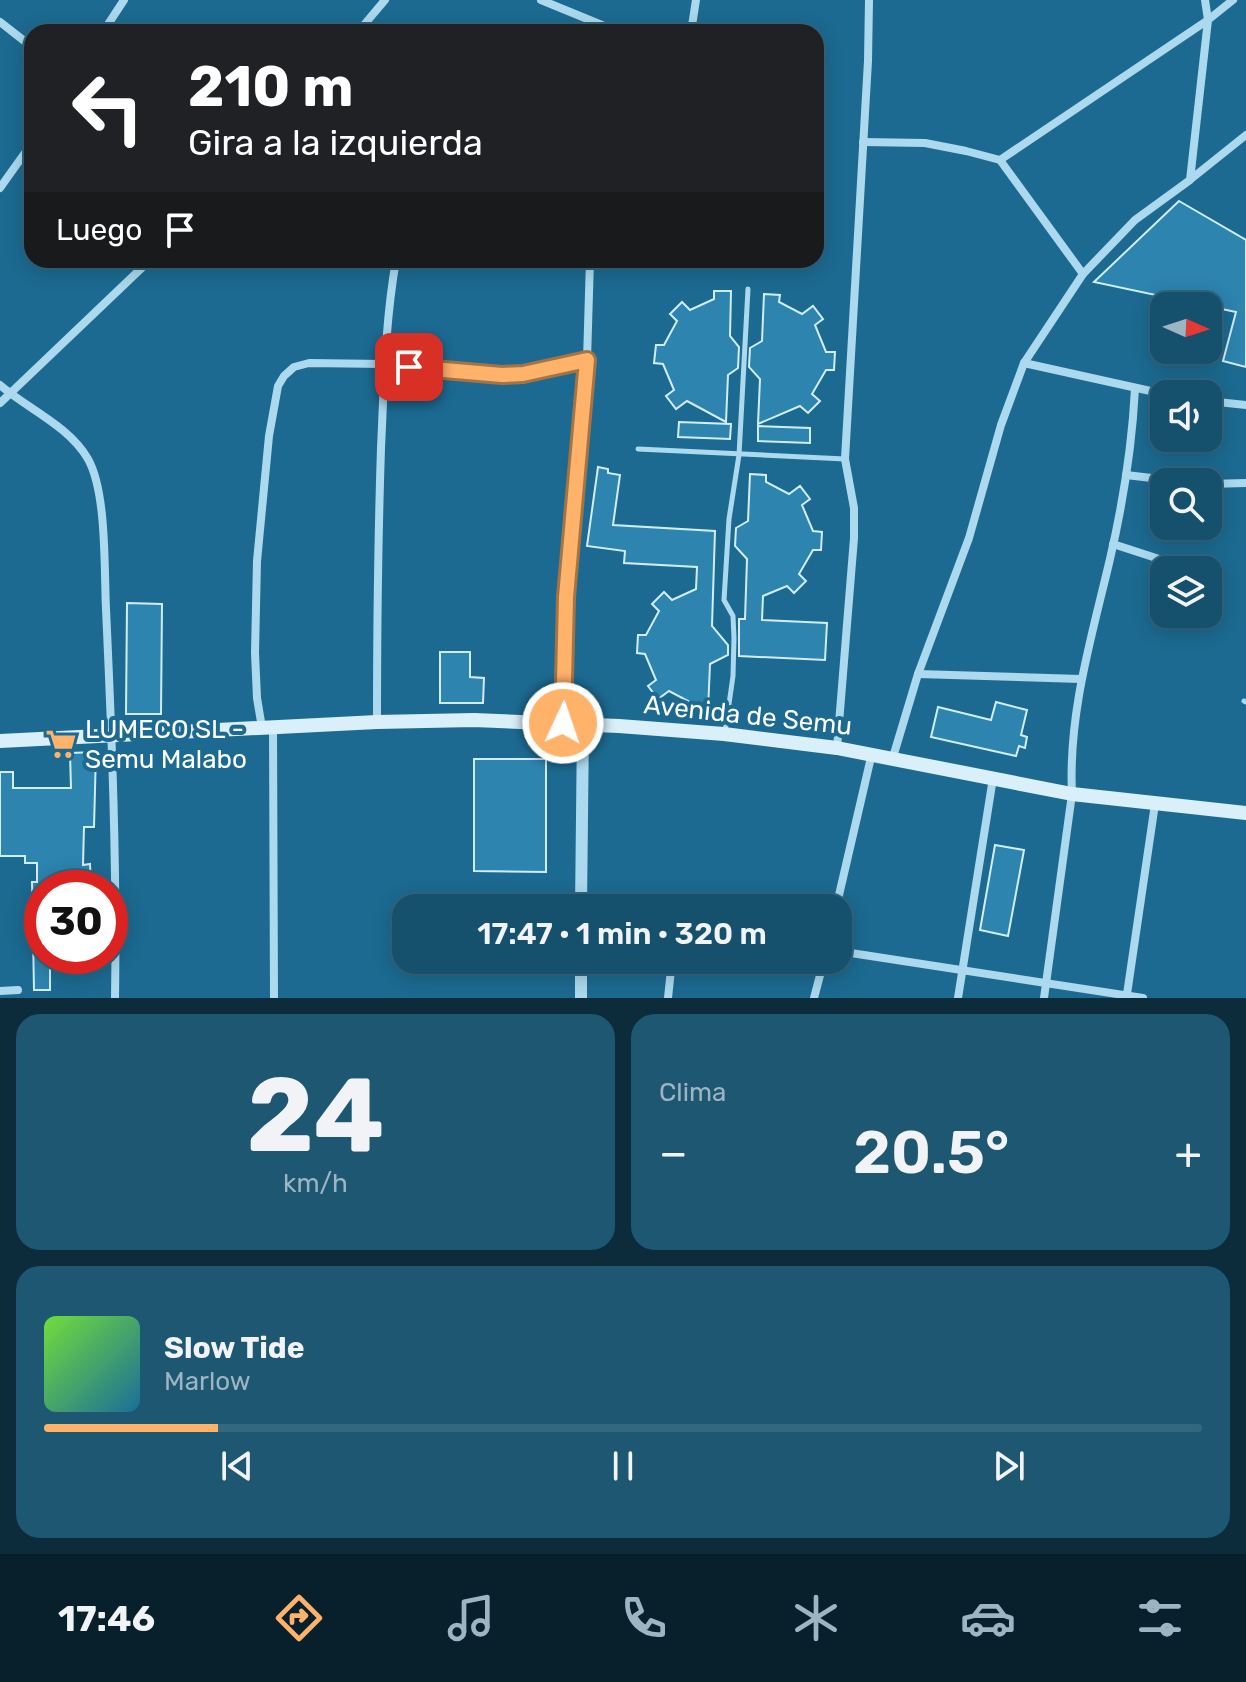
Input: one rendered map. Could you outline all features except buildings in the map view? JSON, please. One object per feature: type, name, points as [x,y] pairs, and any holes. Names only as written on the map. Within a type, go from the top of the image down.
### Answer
[{"type":"main road","name":"Avenida de Semu","points":[[0,741],[377,722],[474,720],[563,723],[724,734],[872,752],[1072,794],[1246,813]]},
{"type":"street","points":[[108,24],[124,0]]},
{"type":"street","points":[[365,24],[385,0]]},
{"type":"street","points":[[541,0],[600,24]]},
{"type":"street","points":[[692,24],[696,0]]},
{"type":"street","points":[[837,748],[854,538],[854,508],[845,459],[869,0]]},
{"type":"street","points":[[1190,180],[1208,20],[1205,0]]},
{"type":"street","points":[[1000,160],[1233,0]]},
{"type":"street","points":[[0,22],[24,41]]},
{"type":"street","points":[[893,757],[918,674],[969,538],[1001,425],[1024,363],[1083,274],[1135,220],[1246,135]]},
{"type":"street","points":[[863,142],[925,143],[1000,160],[1083,274]]},
{"type":"street","points":[[0,188],[24,154]]},
{"type":"street","points":[[0,403],[142,268]]},
{"type":"street","points":[[377,722],[378,546],[384,364],[387,312],[395,268]]},
{"type":"street","points":[[563,723],[566,597],[587,360],[590,268]]},
{"type":"street","points":[[274,998],[268,727],[255,664],[257,561],[269,436],[278,386],[294,367],[309,363],[384,364],[502,375],[523,374],[587,360]]},
{"type":"street","points":[[1024,363],[1150,392]]},
{"type":"street","points":[[0,385],[61,429],[80,448],[94,472],[103,541],[112,736],[115,998]]},
{"type":"street","points":[[1044,998],[1072,794],[1071,771],[1081,679],[1126,475],[1135,389]]},
{"type":"street","points":[[1222,402],[1246,405]]},
{"type":"street","points":[[1126,475],[1150,478]]},
{"type":"street","points":[[1222,484],[1246,483]]},
{"type":"street","points":[[1113,544],[1150,556]]},
{"type":"street","points":[[918,674],[1081,679]]},
{"type":"street","points":[[581,894],[583,725]]},
{"type":"street","points":[[839,894],[872,752]]},
{"type":"street","points":[[958,998],[993,777]]},
{"type":"street","points":[[1127,994],[1155,804]]},
{"type":"street","points":[[852,953],[1143,998]]},
{"type":"street","points":[[581,974],[581,998]]},
{"type":"street","points":[[668,998],[671,974]]},
{"type":"street","points":[[814,998],[820,974]]},
{"type":"street","points":[[0,991],[18,990]]},
{"type":"lane","points":[[724,734],[733,676],[734,638],[733,616],[724,600],[729,519],[739,455],[748,289]]},
{"type":"lane","points":[[638,449],[845,459]]},
{"type":"place","name":"LUMECO SL - Semu Malabo","points":[[61,744]]},
{"type":"route","points":[[409,367],[502,375],[523,374],[587,360],[566,597],[563,723]]}]
